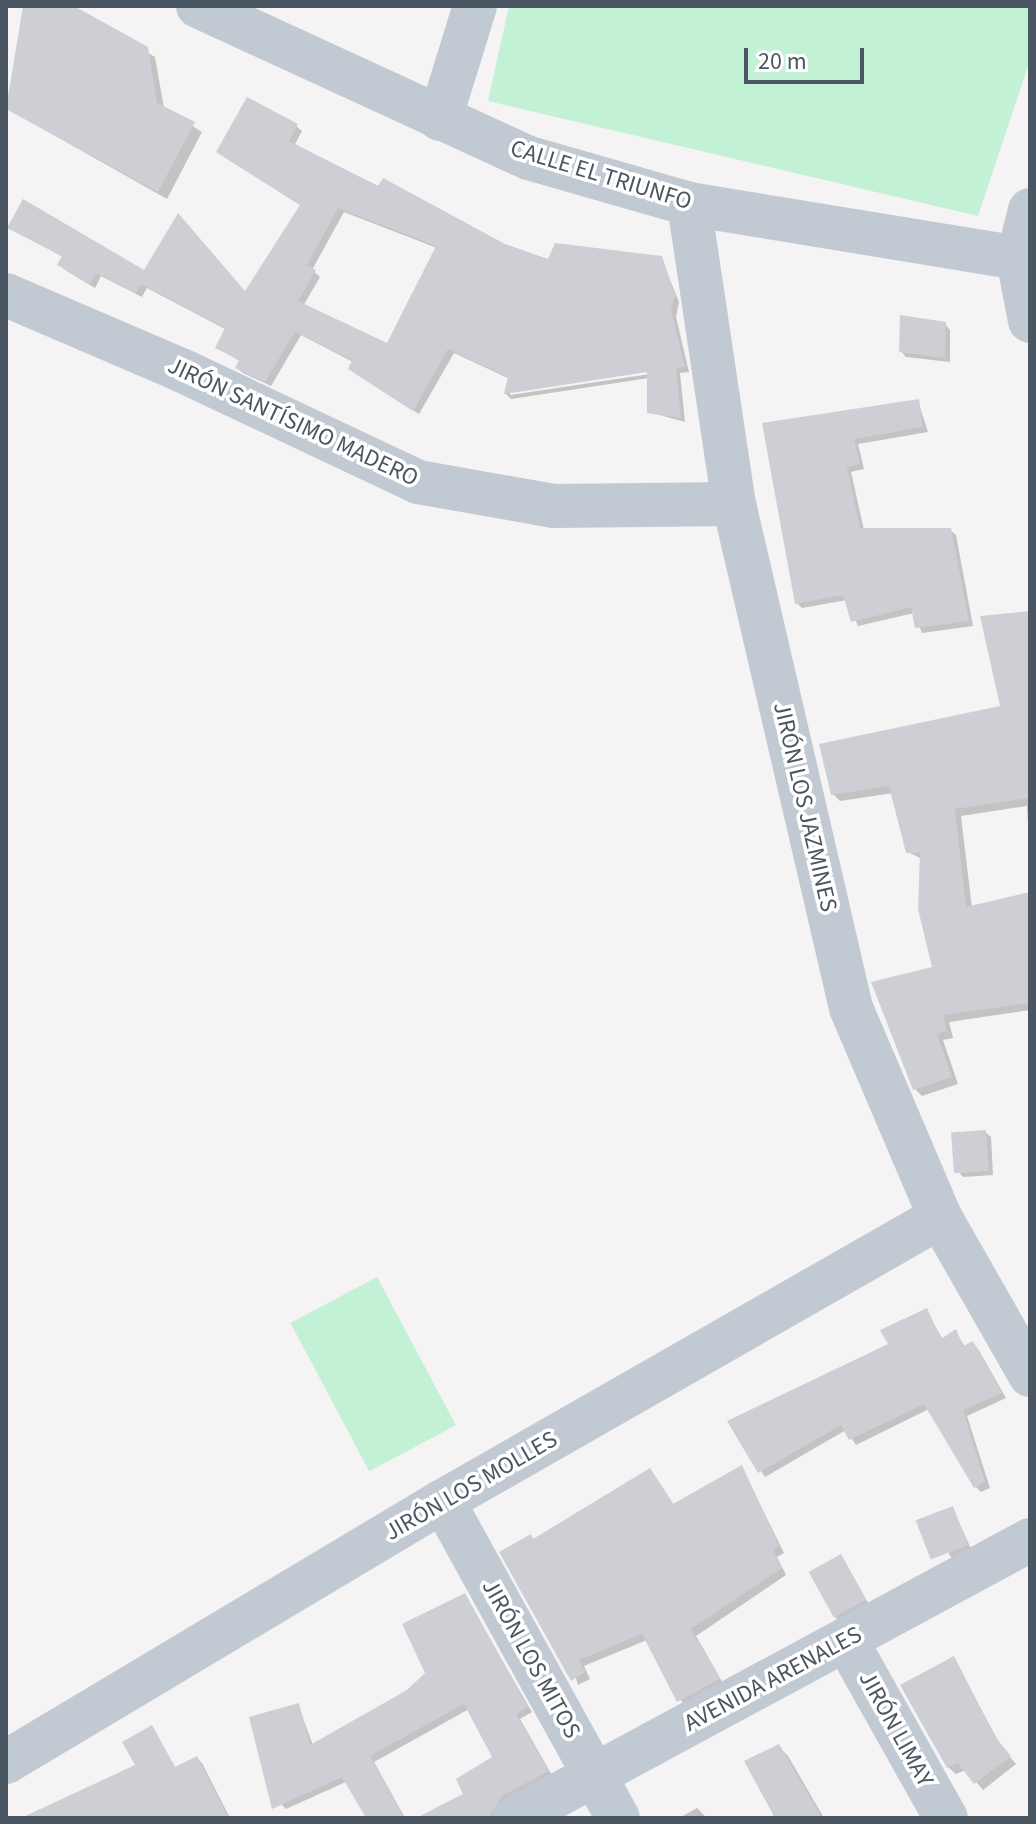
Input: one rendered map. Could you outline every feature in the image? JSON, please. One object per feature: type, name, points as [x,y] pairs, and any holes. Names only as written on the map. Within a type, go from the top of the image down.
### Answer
[{"type":"street","name":"CALLE EL TRIUNFO","points":[[198,6],[529,158],[689,204],[1024,259]]},
{"type":"street","points":[[440,119],[475,6]]},
{"type":"street","name":"JIRÓN LOS JAZMINES","points":[[689,204],[734,504],[851,1008],[940,1217],[1030,1375]]},
{"type":"street","points":[[1030,210],[1024,259],[1030,321]]},
{"type":"street","name":"JIRÓN SANTÍSIMO MADERO","points":[[6,295],[181,370],[418,482],[554,506],[734,504]]},
{"type":"street","name":"JIRÓN LOS MOLLES","points":[[6,1762],[443,1501],[940,1217]]},
{"type":"street","name":"JIRÓN LOS MITOS","points":[[443,1501],[618,1818]]},
{"type":"street","name":"AVENIDA ARENALES","points":[[515,1818],[1030,1540]]},
{"type":"street","name":"JIRÓN LIMAY","points":[[846,1640],[946,1818]]},
{"type":"green space","points":[[509,6],[1030,6],[1030,60],[978,216],[488,101]]},
{"type":"green space","points":[[377,1277],[456,1425],[369,1471],[290,1323]]},
{"type":"building","points":[[23,6],[74,6],[148,47],[157,103],[195,122],[158,192],[6,109]]},
{"type":"building","points":[[247,97],[298,124],[289,141],[378,186],[383,178],[505,244],[548,259],[555,243],[662,256],[675,295],[671,310],[685,367],[676,368],[681,418],[647,413],[647,372],[504,394],[508,377],[448,349],[413,411],[348,369],[352,360],[295,332],[265,382],[235,368],[239,360],[215,348],[225,328],[141,284],[136,293],[96,273],[90,284],[57,265],[62,256],[7,228],[23,199],[144,270],[178,213],[245,291],[300,205],[216,152]],"holes":[[[338,208],[436,246],[387,343],[298,301],[316,270],[307,265]]]},
{"type":"building","points":[[900,315],[946,322],[945,358],[899,352]]},
{"type":"building","points":[[919,399],[923,427],[854,439],[860,464],[847,467],[860,528],[951,528],[969,621],[915,628],[911,607],[851,622],[843,595],[795,604],[762,423]]},
{"type":"building","points":[[1030,611],[1030,798],[955,809],[966,907],[1030,892],[1030,1003],[943,1015],[947,1031],[937,1034],[952,1077],[913,1090],[871,982],[932,967],[918,909],[920,853],[906,853],[889,786],[831,795],[819,744],[1000,706],[980,616]]},
{"type":"building","points":[[986,1130],[989,1171],[954,1173],[951,1132]]},
{"type":"building","points":[[927,1308],[941,1339],[956,1329],[963,1346],[973,1341],[1002,1393],[963,1410],[985,1482],[974,1488],[924,1404],[849,1440],[841,1425],[758,1473],[727,1421],[888,1344],[880,1330]]},
{"type":"building","points":[[742,1465],[779,1546],[773,1550],[782,1568],[691,1629],[720,1679],[677,1702],[642,1634],[579,1660],[585,1672],[571,1681],[499,1552],[531,1534],[533,1539],[650,1468],[673,1504]]},
{"type":"building","points":[[953,1506],[968,1545],[931,1560],[916,1520]]},
{"type":"building","points":[[841,1554],[866,1599],[834,1617],[809,1572]]},
{"type":"building","points":[[465,1593],[528,1707],[516,1714],[549,1771],[502,1796],[488,1818],[416,1818],[463,1794],[456,1779],[492,1757],[464,1704],[370,1756],[404,1818],[366,1818],[342,1777],[272,1809],[249,1717],[299,1703],[310,1745],[407,1690],[425,1673],[402,1624]]},
{"type":"building","points":[[954,1656],[996,1738],[1011,1756],[974,1784],[958,1763],[947,1768],[900,1685]]},
{"type":"building","points":[[152,1725],[175,1767],[197,1756],[229,1818],[21,1818],[135,1765],[122,1742]]},
{"type":"building","points":[[779,1744],[822,1818],[775,1818],[744,1761]]}]
